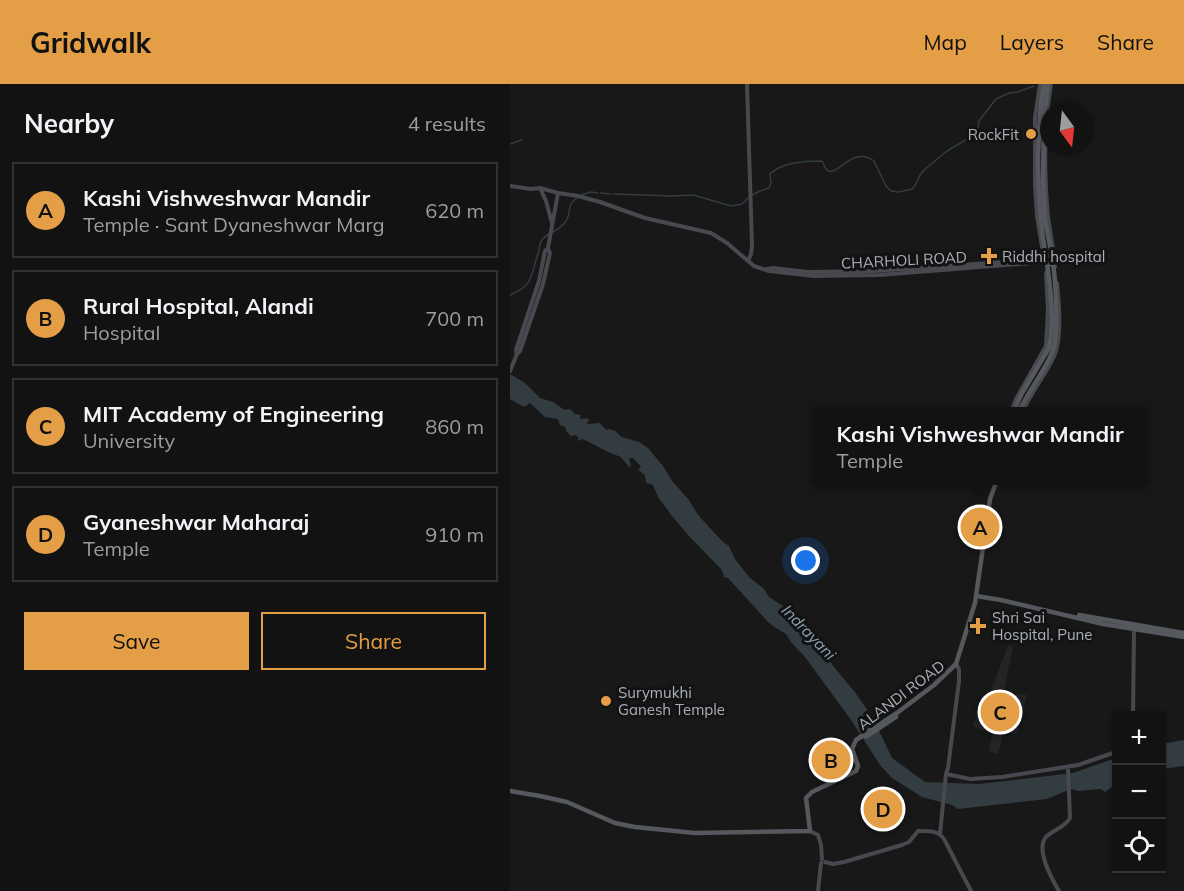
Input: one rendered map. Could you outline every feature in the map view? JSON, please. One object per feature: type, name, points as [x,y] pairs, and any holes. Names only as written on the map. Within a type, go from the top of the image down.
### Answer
[{"type":"main road","points":[[1023,407],[1053,351],[1056,309],[1040,227],[1038,198],[1037,118],[1046,84]]},
{"type":"main road","points":[[1014,407],[1048,348],[1050,340],[1051,294],[1043,182],[1046,84]]},
{"type":"main road","points":[[978,596],[989,506],[996,485]]},
{"type":"main road","points":[[978,596],[1098,623],[1184,635]]},
{"type":"main road","points":[[978,596],[1003,598],[1184,635]]},
{"type":"main road","name":"ALANDI ROAD","points":[[957,665],[978,596]]},
{"type":"main road","name":"ALANDI ROAD","points":[[810,831],[806,798],[812,792],[858,770],[852,749],[857,741],[889,721],[957,665],[978,596]]},
{"type":"main road","points":[[510,791],[561,800],[580,806],[615,823],[635,827],[694,833],[810,831]]},
{"type":"street","points":[[747,84],[752,245],[748,261]]},
{"type":"street","points":[[1023,407],[1052,361],[1058,340],[1059,300],[1047,194],[1046,84]]},
{"type":"street","name":"CHARHOLI ROAD","points":[[510,185],[580,196],[645,218],[711,233],[756,267],[769,271],[800,275],[879,275],[1048,262]]},
{"type":"street","points":[[540,188],[553,224]]},
{"type":"street","points":[[510,371],[548,248],[558,193]]},
{"type":"street","points":[[1133,711],[1134,629]]},
{"type":"street","points":[[940,834],[957,688],[957,665]]},
{"type":"street","points":[[946,774],[966,779],[986,779],[1068,769],[1112,753]]},
{"type":"street","points":[[1059,891],[1050,874],[1042,846],[1048,835],[1068,823],[1071,818],[1068,769]]},
{"type":"street","points":[[810,831],[818,835],[821,845],[823,862],[818,891]]},
{"type":"street","points":[[823,862],[833,864],[844,862],[902,845],[909,842],[918,831],[929,831],[940,834],[944,839],[971,891]]},
{"type":"shaded area","points":[[510,374],[525,383],[540,398],[553,402],[563,409],[570,409],[575,414],[581,415],[580,419],[587,418],[589,420],[587,424],[600,423],[606,430],[615,431],[622,437],[639,442],[648,448],[698,515],[729,546],[735,559],[749,577],[764,589],[769,597],[786,608],[791,618],[818,645],[873,718],[892,758],[925,782],[979,784],[1073,773],[1112,759],[1112,787],[1105,792],[1101,789],[1078,791],[1071,789],[1047,799],[958,809],[952,805],[922,797],[892,778],[880,765],[851,720],[805,657],[786,634],[768,622],[728,578],[724,577],[722,570],[672,516],[658,497],[653,485],[646,483],[645,475],[638,470],[641,467],[633,458],[629,458],[631,467],[629,467],[621,457],[583,439],[578,441],[578,437],[571,436],[565,427],[560,425],[558,419],[545,417],[530,403],[524,407],[510,399]]},
{"type":"shaded area","points":[[1008,646],[1013,646],[1004,691],[1027,695],[1017,734],[1004,732],[998,754],[989,752],[992,734],[973,726],[982,697],[989,695]]},
{"type":"shaded area","points":[[1184,740],[1184,766],[1166,768],[1166,743]]},
{"type":"waterway","points":[[752,195],[769,188],[770,174],[781,167],[802,162],[822,161],[825,168],[830,171],[858,157],[866,157],[874,161],[886,186],[891,191],[912,189],[924,170],[947,151],[974,135],[979,121],[996,99],[1034,86]]},
{"type":"waterway","points":[[510,144],[522,140]]},
{"type":"waterway","points":[[581,195],[591,192],[598,193]]},
{"type":"waterway","points":[[601,193],[610,194]]},
{"type":"waterway","points":[[613,194],[693,195],[731,206],[742,204],[748,198]]},
{"type":"waterway","points":[[553,232],[565,223],[571,203],[577,198]]},
{"type":"waterway","points":[[510,295],[528,283],[541,242],[549,234]]},
{"type":"place","name":"RockFit","points":[[1031,134]]},
{"type":"place","name":"Riddhi hospital","points":[[989,256]]},
{"type":"place","name":"Kashi Vishweshwar Mandir","points":[[980,527]]},
{"type":"place","name":"Shri Sai Hospital, Pune","points":[[978,626]]},
{"type":"place","name":"Surymukhi Ganesh Temple","points":[[606,701]]},
{"type":"place","name":"MIT Academy of Engineering","points":[[1000,712]]},
{"type":"place","name":"Rural Hospital, Alandi","points":[[831,760]]},
{"type":"place","name":"Gyaneshwar Maharaj","points":[[883,809]]},
{"type":"water label","name":"Indrayani","points":[[809,632]]}]
